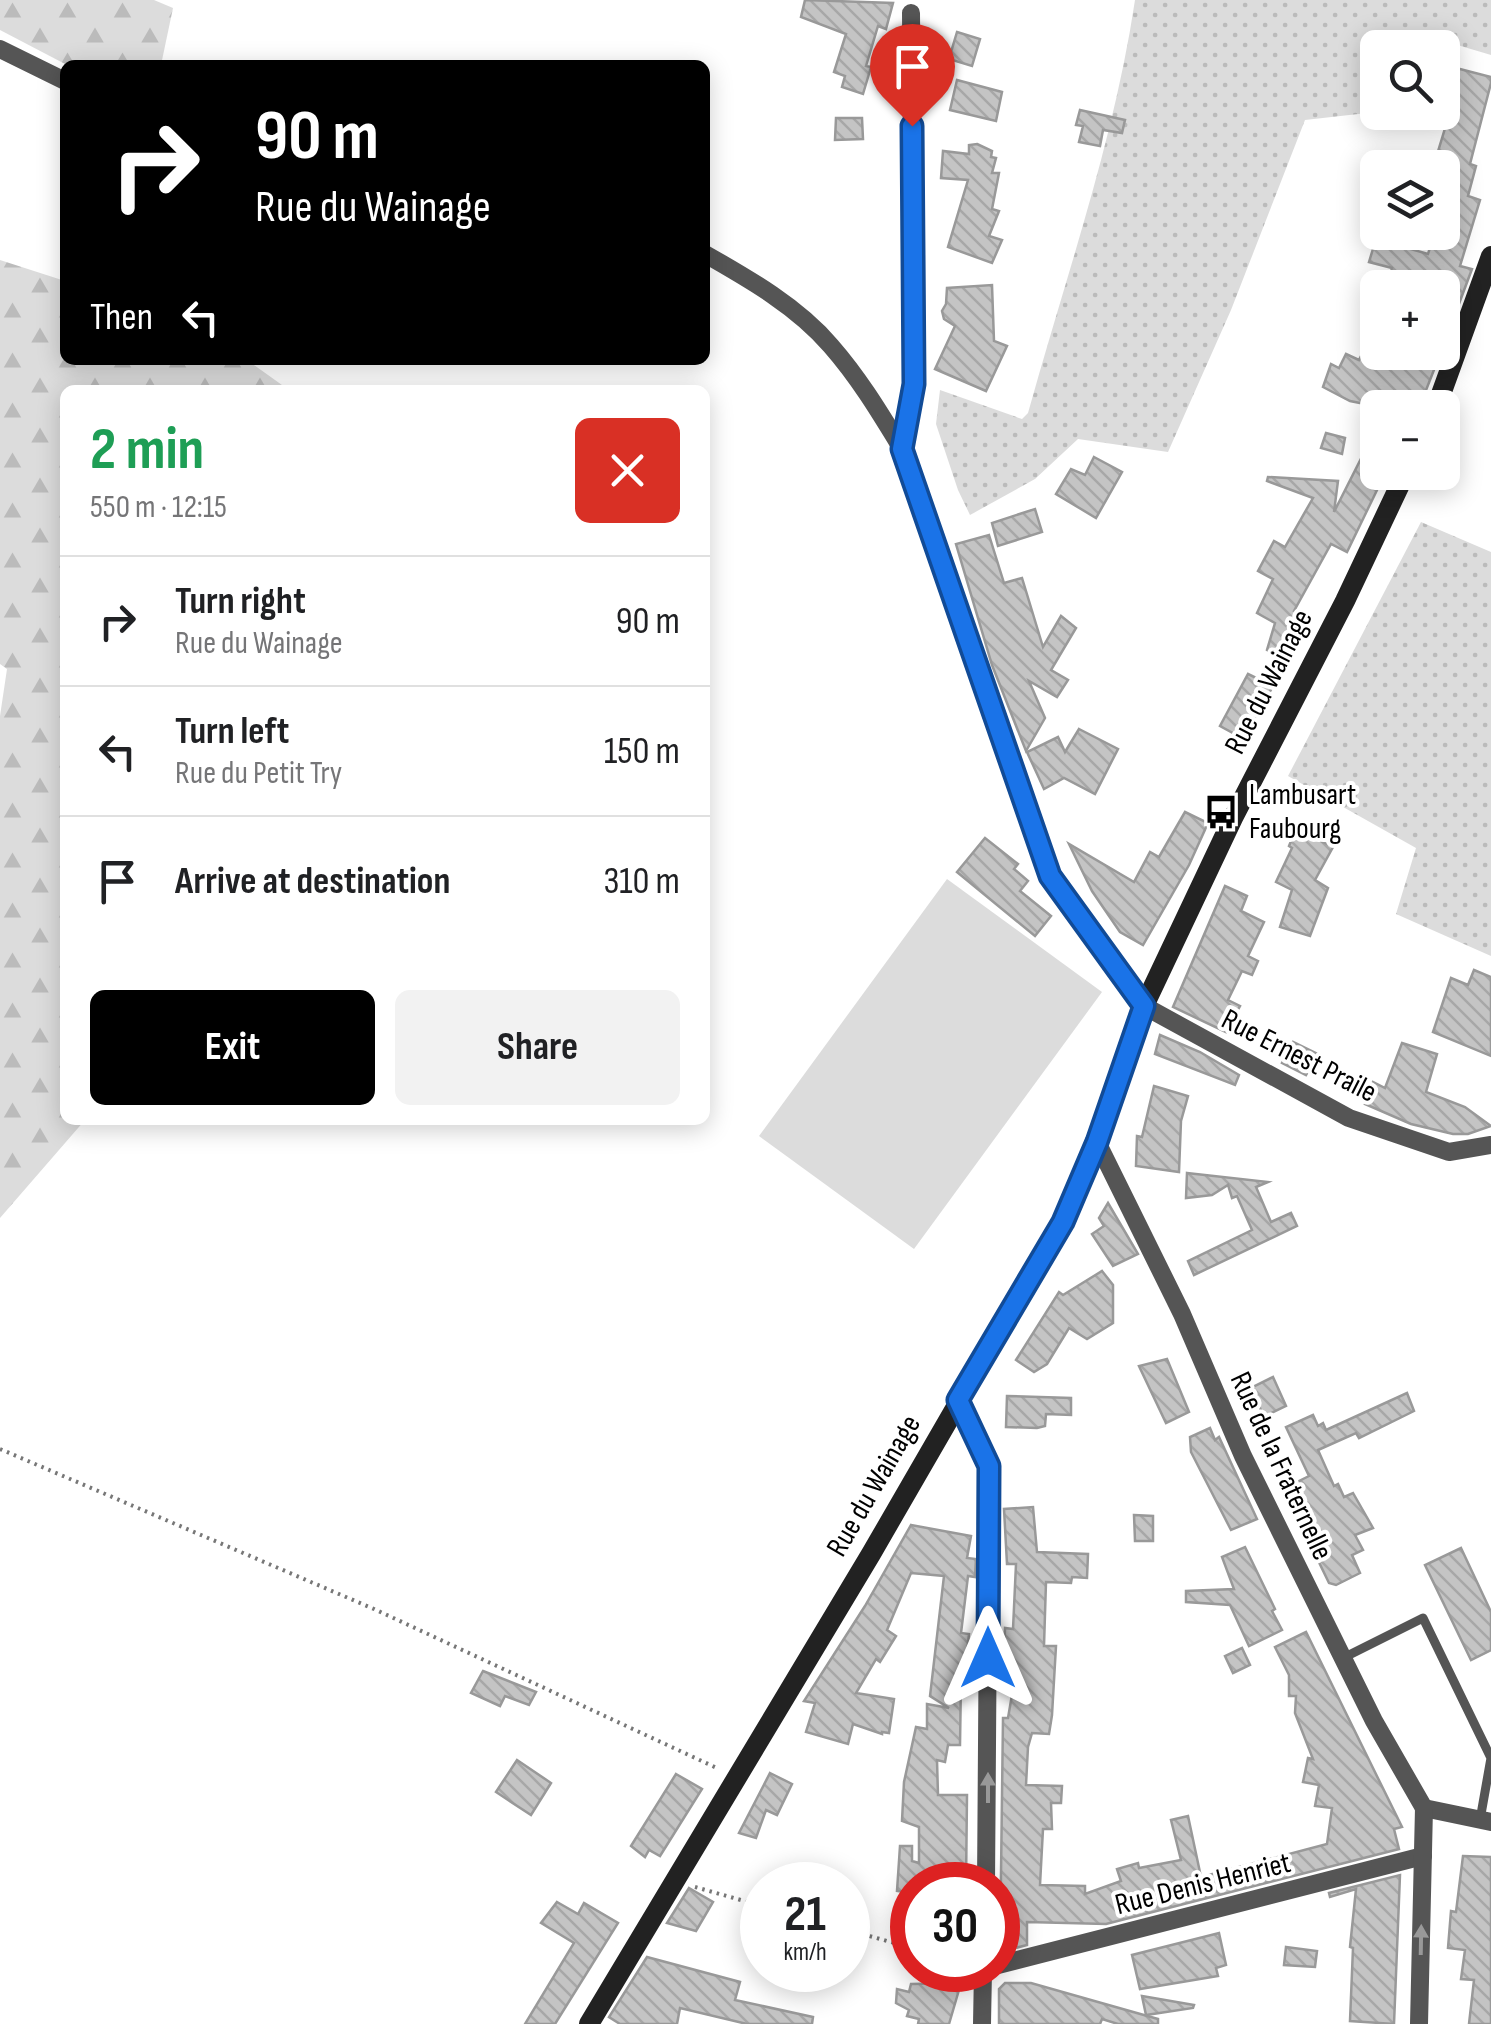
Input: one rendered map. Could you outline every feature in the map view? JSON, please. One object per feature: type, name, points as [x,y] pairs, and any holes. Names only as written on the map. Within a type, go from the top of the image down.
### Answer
[{"type":"main road","points":[[1443,390],[1491,256]]},
{"type":"main road","name":"Rue du Wainage","points":[[589,2024],[1063,1222],[1097,1142],[1144,1006],[1233,818],[1397,490]]},
{"type":"street","points":[[902,449],[914,384],[911,12]]},
{"type":"street","points":[[0,49],[60,79]]},
{"type":"street","points":[[710,257],[761,286],[828,342],[865,389],[902,449],[1050,876],[1144,1006]]},
{"type":"street","name":"Rue Ernest Praile","points":[[1144,1006],[1350,1118],[1449,1152],[1491,1146]]},
{"type":"street","name":"Rue de la Fraternelle","points":[[1097,1142],[1182,1314],[1243,1456],[1374,1721],[1424,1808]]},
{"type":"street","points":[[958,1400],[989,1466],[986,1862]]},
{"type":"street","points":[[1419,2024],[1424,1808],[1486,1821]]},
{"type":"street","name":"Rue Denis Henriet","points":[[1020,1958],[1423,1856]]},
{"type":"street","points":[[982,2024],[983,1992]]},
{"type":"lane","points":[[1344,1657],[1423,1618],[1491,1758],[1486,1821]]},
{"type":"path","points":[[0,1450],[374,1609],[736,1778]]},
{"type":"path","points":[[676,1882],[740,1900]]},
{"type":"green space","points":[[0,0],[154,0],[173,8],[162,60],[60,61],[0,30]]},
{"type":"green space","points":[[1135,0],[1491,0],[1491,55],[1460,46],[1460,30],[1360,30],[1360,114],[1305,120],[1231,310],[1168,452],[1078,439],[1035,479],[970,515],[936,424],[940,390],[1022,419],[1028,413],[1102,157]]},
{"type":"green space","points":[[0,260],[60,279],[60,365],[254,365],[282,385],[60,385],[60,1125],[81,1125],[0,1218],[0,716],[7,669],[0,664]]},
{"type":"green space","points":[[1421,522],[1491,552],[1491,956],[1396,914],[1416,848],[1288,776]]},
{"type":"green space","points":[[947,879],[1102,992],[914,1249],[759,1136]]},
{"type":"building","points":[[805,0],[893,3],[886,29],[878,26],[866,66],[871,67],[863,94],[842,87],[845,76],[834,72],[846,34],[801,17]]},
{"type":"building","points":[[957,32],[980,39],[972,66],[949,59]]},
{"type":"building","points":[[1460,69],[1491,77],[1470,164],[1476,166],[1468,196],[1480,200],[1460,266],[1472,269],[1460,301],[1460,270],[1392,270],[1369,262],[1373,250],[1428,254],[1429,250],[1460,250],[1460,150],[1438,150],[1444,130],[1460,130]]},
{"type":"building","points":[[957,80],[1002,92],[996,121],[950,110]]},
{"type":"building","points":[[1080,110],[1125,120],[1122,133],[1103,130],[1100,146],[1079,142],[1083,126],[1076,125]]},
{"type":"building","points":[[836,118],[862,118],[863,139],[835,140]]},
{"type":"building","points":[[969,145],[992,151],[991,157],[996,158],[992,173],[999,173],[992,209],[999,211],[989,236],[1002,240],[992,263],[948,247],[968,180],[941,178],[943,151],[969,154]]},
{"type":"building","points":[[992,285],[994,341],[1007,346],[986,391],[935,369],[955,326],[944,319],[942,311],[947,288]]},
{"type":"building","points":[[1346,354],[1359,360],[1360,370],[1434,370],[1426,390],[1360,390],[1360,403],[1323,387],[1331,364],[1339,368]]},
{"type":"building","points":[[1326,433],[1345,438],[1342,454],[1321,448]]},
{"type":"building","points":[[1094,457],[1122,472],[1096,518],[1056,494],[1071,469],[1085,475]]},
{"type":"building","points":[[1360,461],[1360,490],[1377,490],[1347,552],[1331,544],[1294,611],[1310,620],[1287,662],[1267,650],[1275,623],[1257,613],[1273,579],[1258,571],[1274,541],[1285,547],[1313,498],[1267,481],[1268,477],[1338,481],[1334,512]]},
{"type":"building","points":[[1035,509],[1042,532],[998,546],[992,523]]},
{"type":"building","points":[[989,535],[1004,583],[1022,578],[1043,647],[1061,616],[1076,628],[1051,670],[1068,680],[1057,697],[1029,681],[1045,718],[1026,751],[992,665],[956,544]]},
{"type":"building","points":[[1248,674],[1273,686],[1244,739],[1220,726]]},
{"type":"building","points":[[1079,729],[1118,749],[1095,794],[1064,778],[1044,789],[1027,752],[1058,737],[1065,752]]},
{"type":"building","points":[[1185,812],[1208,823],[1143,945],[1120,932],[1092,891],[1069,844],[1134,882],[1150,852],[1159,857]]},
{"type":"building","points":[[1296,829],[1333,847],[1315,880],[1328,888],[1310,936],[1280,927],[1292,890],[1276,882]]},
{"type":"building","points":[[985,838],[1018,864],[1014,869],[1028,881],[1020,891],[1051,916],[1035,936],[957,872]]},
{"type":"building","points":[[1225,886],[1247,896],[1241,911],[1264,922],[1248,956],[1258,961],[1252,975],[1242,971],[1228,1000],[1240,1006],[1226,1032],[1173,1007]]},
{"type":"building","points":[[1474,970],[1491,977],[1491,1056],[1433,1032],[1451,978],[1468,985]]},
{"type":"building","points":[[1160,1035],[1239,1075],[1235,1085],[1155,1054]]},
{"type":"building","points":[[1293,1042],[1322,1056],[1316,1070],[1310,1068],[1306,1075],[1282,1063]]},
{"type":"building","points":[[1402,1043],[1437,1054],[1426,1092],[1465,1107],[1491,1126],[1468,1134],[1453,1134],[1411,1124],[1365,1104],[1373,1082],[1385,1088]]},
{"type":"building","points":[[1154,1086],[1188,1096],[1181,1121],[1179,1172],[1136,1166],[1137,1136],[1142,1137]]},
{"type":"building","points":[[1187,1173],[1268,1182],[1256,1187],[1271,1222],[1291,1213],[1297,1226],[1194,1275],[1188,1261],[1252,1230],[1228,1185],[1212,1195],[1186,1198]]},
{"type":"building","points":[[1108,1203],[1138,1254],[1113,1266],[1092,1234],[1104,1226],[1099,1218]]},
{"type":"building","points":[[1102,1271],[1113,1285],[1113,1323],[1087,1339],[1069,1328],[1047,1364],[1034,1372],[1016,1360],[1059,1292],[1063,1295]]},
{"type":"building","points":[[1167,1359],[1189,1412],[1166,1423],[1139,1366]]},
{"type":"building","points":[[1273,1377],[1286,1406],[1263,1417],[1253,1387]]},
{"type":"building","points":[[1407,1393],[1414,1411],[1359,1438],[1356,1433],[1318,1450],[1334,1486],[1338,1484],[1344,1497],[1353,1493],[1373,1528],[1355,1535],[1363,1550],[1352,1555],[1360,1573],[1336,1585],[1329,1583],[1315,1554],[1326,1549],[1295,1483],[1309,1476],[1286,1427],[1313,1415],[1318,1426],[1323,1423],[1326,1430]]},
{"type":"building","points":[[1007,1396],[1071,1398],[1071,1415],[1046,1414],[1045,1426],[1037,1428],[1006,1427]]},
{"type":"building","points":[[1210,1428],[1215,1440],[1219,1437],[1257,1519],[1231,1530],[1191,1452],[1190,1437]]},
{"type":"building","points":[[1033,1507],[1037,1552],[1088,1554],[1087,1578],[1072,1577],[1071,1583],[1046,1582],[1044,1646],[1056,1646],[1052,1715],[1049,1734],[1032,1733],[1026,1785],[1062,1786],[1061,1803],[1051,1803],[1052,1829],[1043,1829],[1040,1885],[1085,1886],[1085,1894],[1121,1881],[1117,1869],[1138,1863],[1139,1868],[1181,1860],[1171,1820],[1188,1816],[1201,1877],[1327,1844],[1332,1808],[1315,1806],[1319,1785],[1303,1782],[1308,1758],[1313,1759],[1295,1713],[1296,1696],[1289,1696],[1289,1675],[1275,1647],[1306,1632],[1402,1827],[1394,1829],[1399,1849],[1106,1924],[1027,1922],[1027,1945],[1020,1947],[1020,1862],[1001,1862],[1003,1718],[1008,1718],[1013,1689],[1003,1688],[1005,1628],[1013,1629],[1016,1564],[1007,1564],[1004,1509]]},
{"type":"building","points":[[1134,1515],[1153,1516],[1153,1541],[1135,1541]]},
{"type":"building","points":[[911,1525],[971,1536],[967,1558],[976,1559],[975,1577],[968,1576],[961,1633],[969,1634],[961,1680],[960,1745],[948,1745],[945,1762],[937,1760],[938,1795],[967,1795],[966,1862],[919,1862],[919,1827],[902,1821],[904,1782],[916,1727],[927,1729],[927,1704],[949,1708],[930,1696],[944,1576],[911,1573],[887,1630],[896,1636],[880,1662],[876,1659],[856,1693],[894,1699],[889,1733],[853,1724],[848,1744],[806,1732],[815,1703],[804,1701]]},
{"type":"building","points":[[1245,1547],[1282,1630],[1249,1646],[1230,1605],[1186,1602],[1186,1591],[1234,1589],[1222,1557]]},
{"type":"building","points":[[1461,1548],[1491,1612],[1491,1650],[1471,1660],[1425,1565]]},
{"type":"building","points":[[1242,1648],[1250,1665],[1233,1673],[1225,1656]]},
{"type":"building","points":[[483,1671],[536,1692],[529,1705],[505,1696],[500,1706],[471,1693]]},
{"type":"building","points":[[517,1760],[551,1783],[531,1815],[496,1792]]},
{"type":"building","points":[[770,1773],[792,1784],[777,1815],[766,1810],[756,1838],[739,1833]]},
{"type":"building","points":[[676,1774],[702,1789],[660,1856],[649,1850],[645,1857],[631,1846]]},
{"type":"building","points":[[900,1846],[912,1846],[912,1861],[916,1862],[899,1862]]},
{"type":"building","points":[[1463,1856],[1491,1857],[1491,2024],[1469,2024],[1474,1980],[1461,1979],[1465,1950],[1448,1948]]},
{"type":"building","points":[[1400,1875],[1394,2024],[1350,2021],[1350,1947],[1356,1889],[1330,1897],[1329,1893]]},
{"type":"building","points":[[689,1888],[713,1902],[696,1931],[667,1923]]},
{"type":"building","points":[[557,1902],[578,1914],[584,1903],[618,1923],[555,2024],[525,2024],[574,1943],[541,1923]]},
{"type":"building","points":[[1219,1933],[1226,1965],[1216,1968],[1218,1976],[1140,1989],[1132,1955]]},
{"type":"building","points":[[1286,1947],[1317,1951],[1315,1967],[1284,1965]]},
{"type":"building","points":[[647,1957],[740,1982],[735,2000],[813,2017],[812,2024],[747,2024],[680,2008],[677,2024],[620,2024],[609,2017]]},
{"type":"building","points":[[1020,1983],[1158,2019],[1158,2024],[1118,2024],[1102,2019],[1100,2024],[999,2024],[999,1992],[1020,1992]]},
{"type":"building","points":[[897,1992],[958,1992],[949,2024],[918,2024],[919,2019],[907,2016],[909,2010],[896,2003]]},
{"type":"building","points":[[1142,1996],[1194,2005],[1146,2015]]},
{"type":"place","name":"Lambusart Faubourg","points":[[1221,812]]},
{"type":"route","points":[[912,126],[914,384],[902,449],[1050,876],[1144,1006],[1097,1142],[1063,1222],[958,1400],[989,1466],[988,1658]]}]
